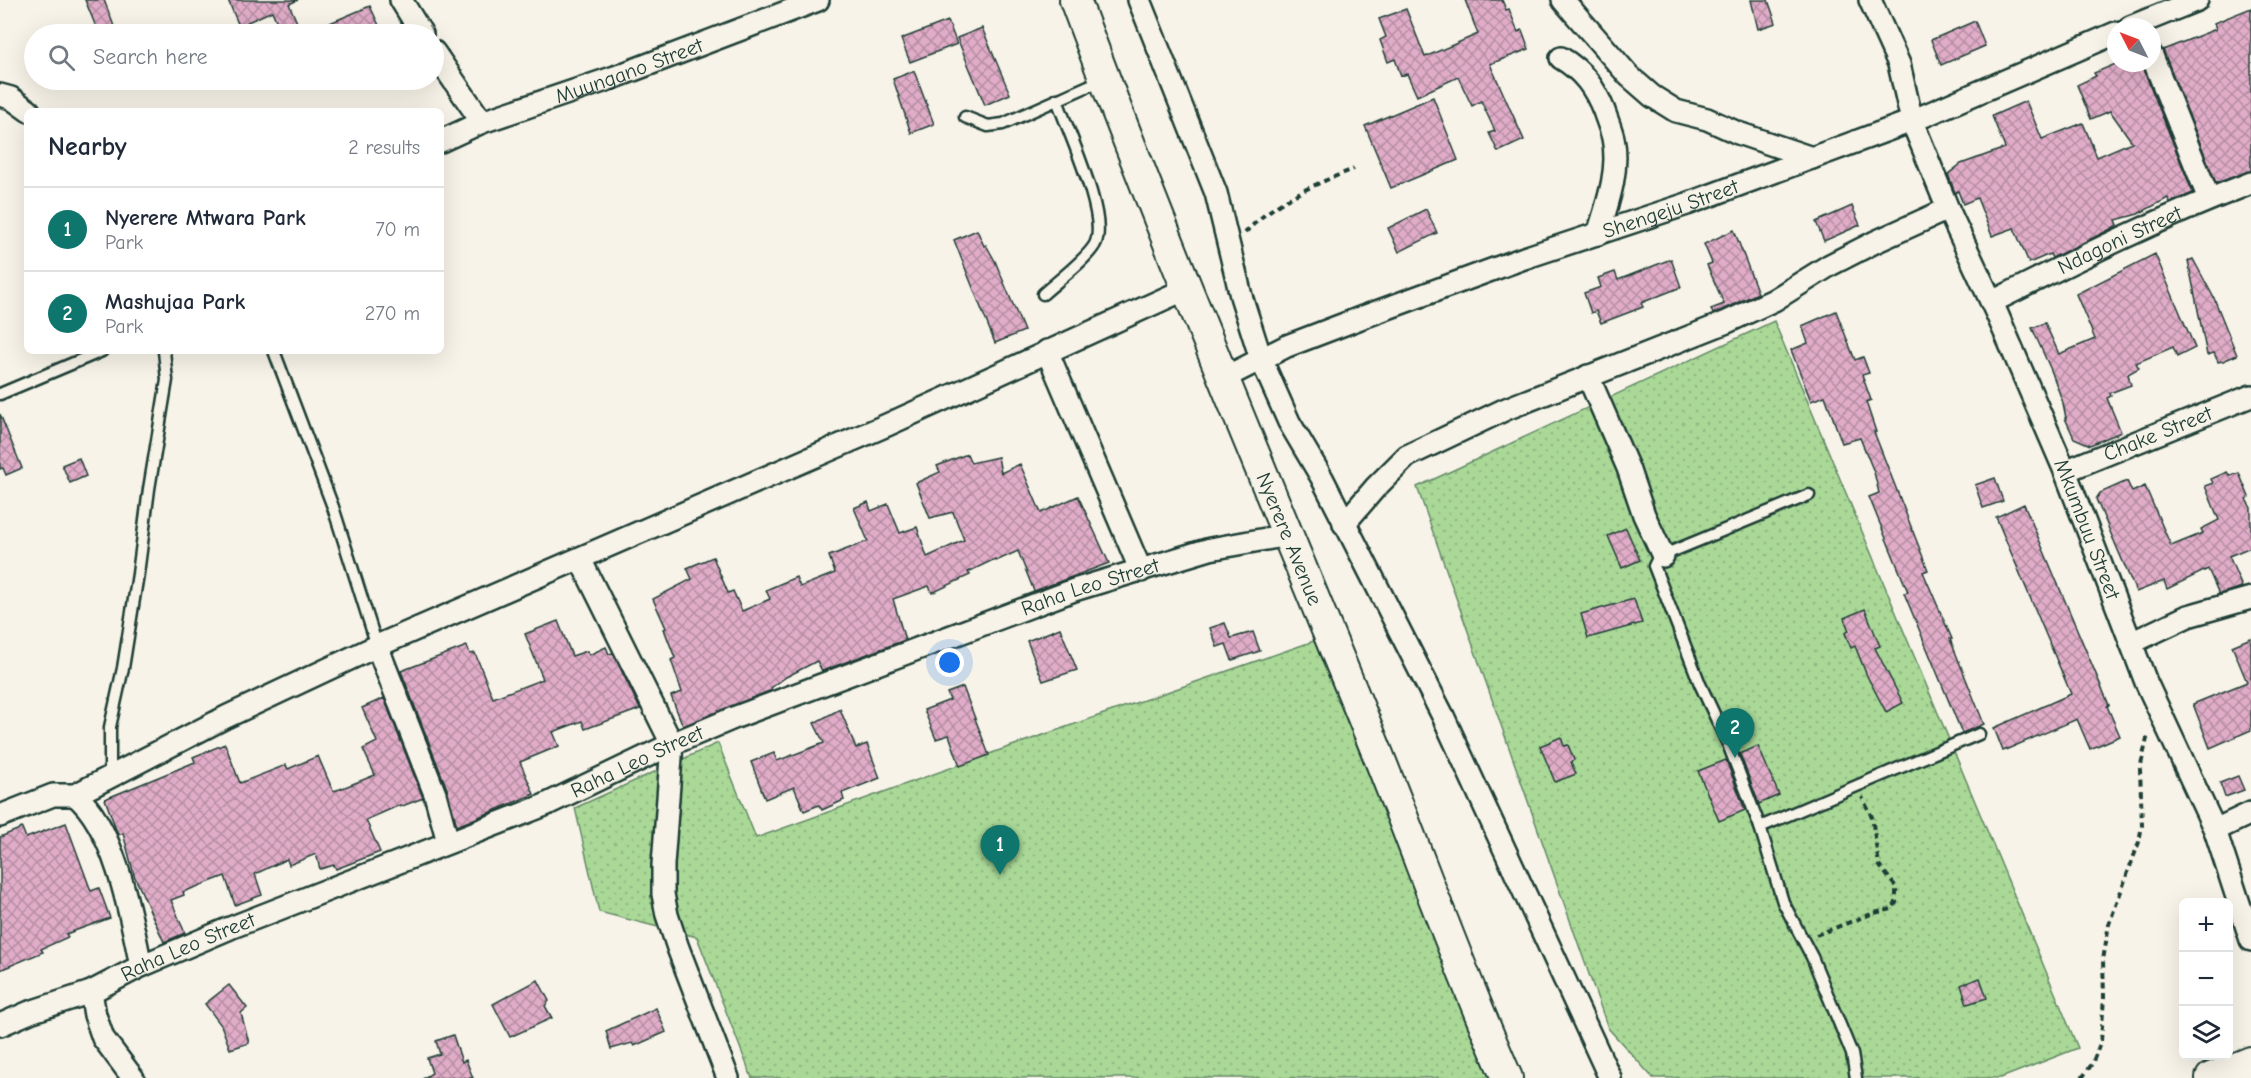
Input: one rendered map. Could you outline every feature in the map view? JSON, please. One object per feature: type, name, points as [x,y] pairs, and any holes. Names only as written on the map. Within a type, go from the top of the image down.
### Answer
[{"type":"street","points":[[401,0],[416,24]]},
{"type":"street","name":"Muungano Street","points":[[444,140],[482,122],[615,77],[818,0]]},
{"type":"street","name":"Nyerere Avenue","points":[[1075,0],[1186,289],[1398,803],[1453,947],[1507,1078]]},
{"type":"street","points":[[1563,0],[1629,76],[1652,96],[1676,111],[1707,119],[1738,133],[1812,158]]},
{"type":"street","name":"Mkumbuu Street","points":[[1870,0],[1899,64],[1912,121],[1948,209],[1992,302],[2066,471],[2131,643],[2214,830],[2251,940]]},
{"type":"street","points":[[2148,18],[2163,7],[2197,0]]},
{"type":"street","points":[[1145,2],[1216,192],[1241,296],[1261,359],[1289,422],[1322,478],[1443,716],[1610,1078]]},
{"type":"street","name":"Shengeju Street","points":[[1224,378],[1287,346],[1363,317],[1912,121],[2107,37]]},
{"type":"street","points":[[1561,58],[1582,73],[1595,90],[1613,140],[1613,170],[1609,197],[1598,234]]},
{"type":"street","points":[[444,67],[482,122]]},
{"type":"street","points":[[2158,72],[2209,199]]},
{"type":"street","points":[[0,95],[11,98],[25,108]]},
{"type":"street","name":"Ndagoni Street","points":[[1992,302],[2092,251],[2209,199],[2251,183]]},
{"type":"street","points":[[1344,524],[1407,456],[1506,408],[1727,322],[1774,300],[1830,265],[1948,209]]},
{"type":"street","points":[[0,816],[53,795],[75,795],[226,717],[377,646],[887,426],[1186,289]]},
{"type":"street","points":[[1047,351],[1141,571]]},
{"type":"street","points":[[1588,376],[1663,556]]},
{"type":"street","name":"Chake Street","points":[[2066,471],[2251,396]]},
{"type":"street","name":"Raha Leo Street","points":[[0,1025],[30,1012],[91,992],[141,966],[545,805],[672,744],[736,717],[1074,590],[1210,549],[1288,535]]},
{"type":"street","points":[[580,559],[672,744],[663,894],[678,948],[728,1078]]},
{"type":"street","points":[[2131,643],[2188,616],[2251,598]]},
{"type":"street","points":[[377,646],[432,785],[448,842]]},
{"type":"street","points":[[75,795],[87,805],[102,831],[123,884],[141,966]]},
{"type":"street","points":[[2214,830],[2251,813]]},
{"type":"street","points":[[91,992],[95,1015],[103,1038],[133,1078]]},
{"type":"street","points":[[2211,1078],[2251,1062]]},
{"type":"lane","points":[[965,117],[988,126],[1003,124],[1104,78]]},
{"type":"lane","points":[[1043,294],[1082,259],[1096,242],[1097,230],[1095,209],[1087,177],[1057,99]]},
{"type":"lane","points":[[0,394],[95,354]]},
{"type":"lane","points":[[110,777],[110,727],[123,668],[167,380],[164,354]]},
{"type":"lane","points":[[275,354],[333,507],[377,646]]},
{"type":"lane","points":[[1809,495],[1663,556],[1654,566],[1760,826],[1783,902],[1804,943],[1852,1054],[1856,1078]]},
{"type":"lane","points":[[1760,826],[1980,734]]},
{"type":"path","points":[[1232,257],[1240,239],[1254,223],[1278,205],[1325,180],[1354,169]]},
{"type":"path","points":[[2082,1078],[2092,1064],[2101,1041],[2104,997],[2103,960],[2109,924],[2139,842],[2142,825],[2140,768],[2144,746],[2157,706]]},
{"type":"path","points":[[1804,943],[1818,934],[1874,913],[1892,909],[1896,903],[1896,887],[1879,865],[1872,817],[1868,807],[1853,788]]},
{"type":"green space","points":[[1774,321],[2078,1048],[2001,1078],[1653,1078],[1608,1028],[1417,487]]},
{"type":"green space","points":[[1314,641],[1493,1078],[752,1078],[697,937],[599,912],[575,808],[718,743],[756,838]]},
{"type":"building","points":[[85,0],[104,0],[113,24],[95,24]]},
{"type":"building","points":[[228,0],[298,0],[289,4],[298,24],[278,24],[272,11],[243,24],[238,24]]},
{"type":"building","points":[[1465,0],[1502,0],[1506,10],[1509,9],[1518,32],[1522,30],[1529,49],[1490,64],[1524,140],[1498,152],[1489,133],[1495,131],[1481,101],[1472,106],[1458,77],[1417,96],[1407,74],[1401,76],[1395,59],[1388,62],[1380,40],[1386,37],[1379,19],[1406,9],[1425,57],[1478,34]]},
{"type":"building","points":[[1751,0],[1768,0],[1776,23],[1758,29]]},
{"type":"building","points":[[370,6],[378,24],[328,24]]},
{"type":"building","points":[[2251,8],[2251,171],[2216,183],[2163,50],[2216,29],[2214,23]]},
{"type":"building","points":[[948,21],[957,44],[910,62],[901,39]]},
{"type":"building","points":[[1975,21],[1985,46],[1941,65],[1931,40]]},
{"type":"building","points":[[982,28],[1010,94],[985,105],[957,38]]},
{"type":"building","points":[[2107,68],[2107,72],[2145,72],[2193,193],[2170,203],[2168,198],[2138,214],[2116,220],[2118,225],[2105,232],[2052,258],[2050,254],[2029,263],[2014,228],[1992,236],[1977,198],[1963,204],[1958,191],[1955,193],[1948,174],[1961,164],[2005,148],[1992,116],[2026,101],[2042,139],[2083,123],[2097,157],[2132,142],[2110,111],[2091,119],[2077,85],[2096,76],[2094,73]]},
{"type":"building","points":[[914,71],[934,124],[911,133],[893,79]]},
{"type":"building","points":[[1433,97],[1458,160],[1391,188],[1365,126]]},
{"type":"building","points":[[1852,206],[1860,225],[1824,241],[1816,222]]},
{"type":"building","points":[[1426,209],[1437,233],[1399,252],[1388,228]]},
{"type":"building","points":[[977,230],[984,246],[986,245],[995,261],[1024,331],[995,343],[954,240]]},
{"type":"building","points":[[1734,230],[1758,293],[1713,314],[1711,309],[1724,304],[1707,265],[1712,263],[1704,244]]},
{"type":"building","points":[[2155,254],[2195,348],[2177,357],[2173,347],[2136,363],[2139,368],[2128,374],[2131,385],[2110,393],[2111,396],[2107,398],[2121,432],[2090,445],[2074,438],[2065,418],[2063,403],[2051,370],[2032,328],[2045,323],[2059,354],[2095,339],[2076,294]]},
{"type":"building","points":[[1671,259],[1681,287],[1641,303],[1643,307],[1601,323],[1596,311],[1591,313],[1584,293],[1601,287],[1598,278],[1615,272],[1618,280]]},
{"type":"building","points":[[2193,259],[2214,298],[2237,355],[2223,361],[2218,362],[2214,353],[2207,355],[2188,261]]},
{"type":"building","points":[[1836,311],[1855,360],[1863,357],[1869,373],[1862,375],[1871,400],[1866,402],[1876,432],[1874,432],[1928,570],[1923,572],[1952,639],[1950,639],[1984,724],[1962,733],[1904,593],[1908,592],[1869,497],[1879,493],[1874,472],[1860,438],[1842,443],[1825,396],[1811,401],[1791,350],[1808,343],[1802,326]]},
{"type":"building","points":[[0,414],[22,468],[6,475],[3,468],[0,469]]},
{"type":"building","points":[[967,454],[971,463],[998,457],[1001,473],[1020,464],[1041,513],[1078,496],[1109,563],[1034,591],[1018,551],[996,561],[995,559],[968,572],[970,575],[932,593],[929,586],[893,599],[905,640],[822,671],[817,661],[786,677],[771,688],[772,690],[683,726],[671,696],[682,692],[671,660],[675,658],[664,629],[666,628],[653,599],[692,579],[687,568],[713,557],[728,593],[733,591],[742,611],[770,599],[766,590],[796,577],[800,587],[835,573],[829,556],[868,541],[854,508],[868,502],[871,511],[888,504],[900,533],[917,527],[927,557],[964,540],[953,512],[930,518],[916,483],[940,472],[937,466]]},
{"type":"building","points":[[79,458],[86,476],[70,483],[62,465]]},
{"type":"building","points":[[2227,472],[2230,476],[2239,473],[2249,497],[2246,499],[2251,508],[2251,547],[2229,556],[2242,587],[2219,594],[2208,569],[2167,589],[2164,581],[2136,592],[2096,499],[2100,493],[2127,481],[2132,492],[2145,486],[2171,546],[2203,533],[2201,529],[2219,520],[2205,486],[2213,483],[2211,479]]},
{"type":"building","points":[[1995,478],[2003,501],[1983,508],[1975,485]]},
{"type":"building","points":[[2024,504],[2120,736],[2090,749],[2077,719],[2003,751],[1994,728],[2071,694],[1996,517]]},
{"type":"building","points":[[1626,528],[1640,560],[1622,568],[1608,536]]},
{"type":"building","points":[[1634,599],[1642,623],[1588,638],[1581,614]]},
{"type":"building","points":[[1865,609],[1880,646],[1875,648],[1903,703],[1886,712],[1867,676],[1855,646],[1851,648],[1845,633],[1849,631],[1844,618]]},
{"type":"building","points":[[558,621],[572,656],[587,651],[589,655],[606,647],[609,654],[613,653],[640,709],[585,729],[582,721],[553,732],[559,746],[520,762],[534,794],[457,826],[447,789],[401,671],[467,646],[470,654],[475,653],[493,698],[543,679],[525,634]]},
{"type":"building","points":[[1225,623],[1231,638],[1253,632],[1260,651],[1232,660],[1226,644],[1217,647],[1210,628]]},
{"type":"building","points":[[1060,628],[1077,670],[1043,681],[1027,641]]},
{"type":"building","points":[[2251,638],[2251,730],[2210,748],[2193,704],[2247,682],[2232,646]]},
{"type":"building","points":[[963,687],[989,755],[960,766],[949,735],[936,739],[924,710],[950,700],[947,693]]},
{"type":"building","points":[[384,698],[423,798],[366,820],[380,852],[336,869],[334,865],[320,869],[316,854],[289,865],[287,859],[255,874],[262,895],[235,905],[225,876],[183,892],[184,895],[171,900],[185,933],[164,942],[134,875],[123,833],[118,835],[105,799],[195,762],[193,757],[225,744],[240,783],[286,765],[288,769],[318,756],[333,791],[340,789],[375,775],[363,749],[377,742],[362,708]]},
{"type":"building","points":[[840,709],[856,748],[867,744],[880,778],[842,793],[844,800],[822,810],[819,805],[804,811],[794,787],[765,799],[751,762],[774,753],[777,761],[824,743],[814,723]]},
{"type":"building","points":[[1561,737],[1564,746],[1568,745],[1576,774],[1555,782],[1540,746]]},
{"type":"building","points":[[1758,746],[1779,795],[1759,804],[1740,754]]},
{"type":"building","points":[[1726,760],[1745,810],[1719,821],[1698,771]]},
{"type":"building","points":[[2238,776],[2244,790],[2225,797],[2220,783]]},
{"type":"building","points":[[66,823],[91,891],[99,888],[110,918],[66,934],[68,937],[41,949],[43,952],[0,970],[0,837],[22,828],[26,838]]},
{"type":"building","points":[[1980,978],[1987,998],[1967,1004],[1961,985]]},
{"type":"building","points":[[538,980],[549,1001],[545,1006],[552,1018],[510,1037],[493,1004]]},
{"type":"building","points":[[229,985],[247,1008],[241,1013],[249,1043],[230,1049],[221,1025],[205,1004]]},
{"type":"building","points":[[656,1008],[666,1032],[634,1046],[632,1043],[611,1049],[606,1031]]},
{"type":"building","points":[[453,1035],[462,1062],[466,1060],[473,1078],[424,1078],[432,1073],[427,1058],[440,1054],[436,1041]]},
{"type":"place","name":"Mashujaa Park","points":[[1735,758]]},
{"type":"place","name":"Nyerere Mtwara Park","points":[[1000,875]]}]
